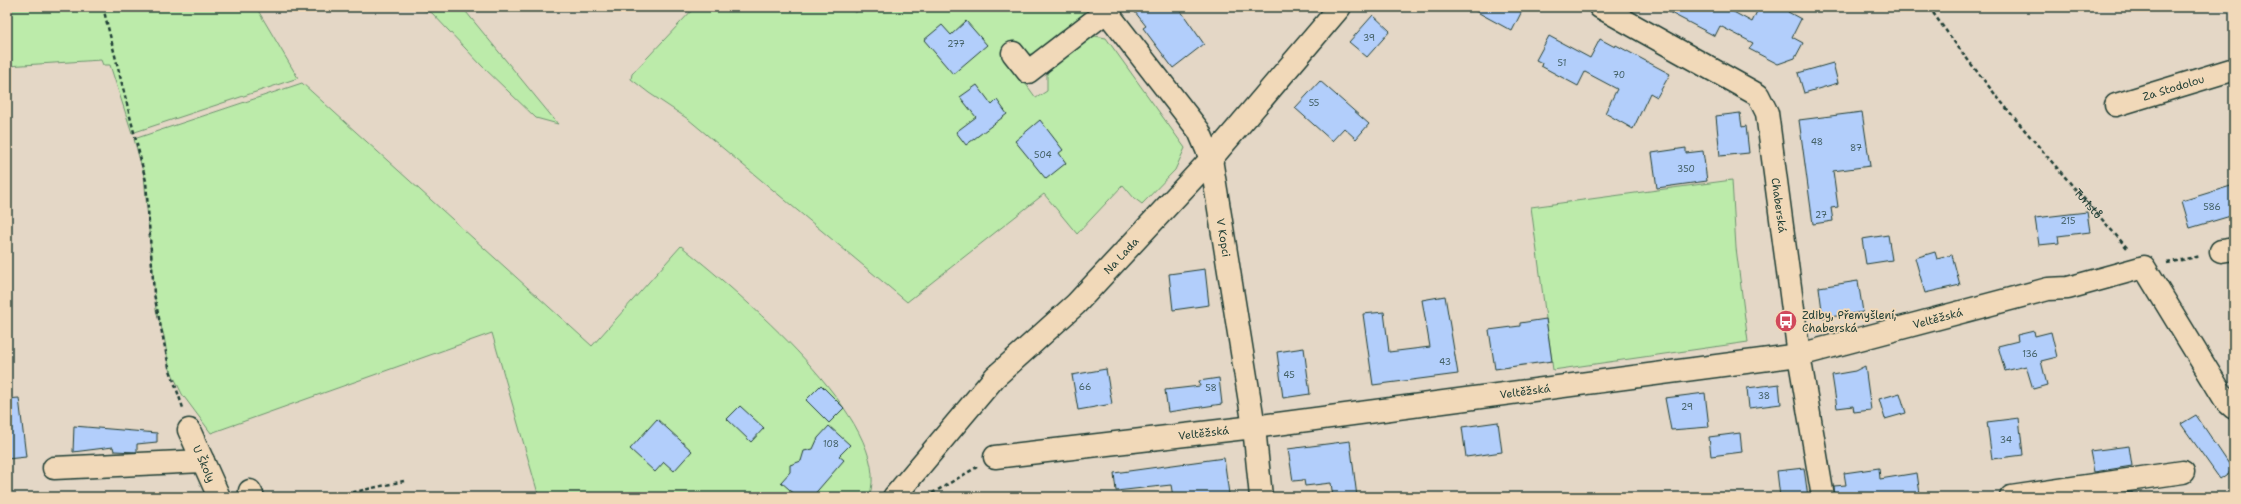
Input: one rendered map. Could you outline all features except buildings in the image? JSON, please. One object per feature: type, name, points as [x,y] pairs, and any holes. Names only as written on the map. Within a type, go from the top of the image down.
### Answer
[{"type":"street","name":"Na Lada","points":[[894,497],[995,377],[1076,304],[1211,159],[1340,7]]},
{"type":"street","name":"Chaberská","points":[[1600,7],[1758,95],[1767,113],[1799,355],[1823,497]]},
{"type":"street","name":"V Kopci","points":[[1013,53],[1034,80],[1109,9],[1199,131],[1211,159],[1254,427],[1261,497]]},
{"type":"street","name":"Za Stodolou","points":[[2116,105],[2233,73]]},
{"type":"street","name":"Veltěžská","points":[[995,457],[1254,427],[1799,355],[2048,289],[2068,288],[2144,267]]},
{"type":"street","points":[[2144,267],[2226,401],[2234,408]]},
{"type":"street","name":"U Školy","points":[[189,430],[219,497]]},
{"type":"street","points":[[54,468],[203,461]]},
{"type":"street","points":[[2011,497],[2183,472]]},
{"type":"path","points":[[103,7],[146,181],[154,294],[170,367],[189,430]]},
{"type":"path","name":"Turistů","points":[[1930,7],[1968,62],[2005,108],[2144,267]]},
{"type":"path","points":[[926,497],[995,457]]},
{"type":"path","points":[[332,497],[404,481]]},
{"type":"green space","points":[[7,7],[256,7],[298,78],[132,133],[110,65],[103,65],[101,60],[7,66]]},
{"type":"green space","points":[[415,7],[462,7],[558,124],[536,118],[482,66],[432,13]]},
{"type":"green space","points":[[695,7],[848,7],[855,13],[865,7],[1100,7],[1039,52],[1033,54],[1005,55],[1036,98],[1047,91],[1047,74],[1051,66],[1088,38],[1095,36],[1106,38],[1185,148],[1175,170],[1142,204],[1134,198],[1123,185],[1077,234],[1044,194],[907,302],[688,119],[631,79],[632,74]]},
{"type":"green space","points":[[302,83],[592,346],[681,246],[736,292],[770,324],[805,359],[835,396],[859,432],[871,467],[869,497],[539,497],[492,333],[211,433],[182,394],[169,367],[164,336],[156,310],[144,175],[134,139]]},
{"type":"green space","points":[[1732,180],[1736,248],[1748,342],[1553,370],[1531,207]]},
{"type":"place","name":"Zdiby, Přemyšlení, Chaberská","points":[[1786,321]]}]
